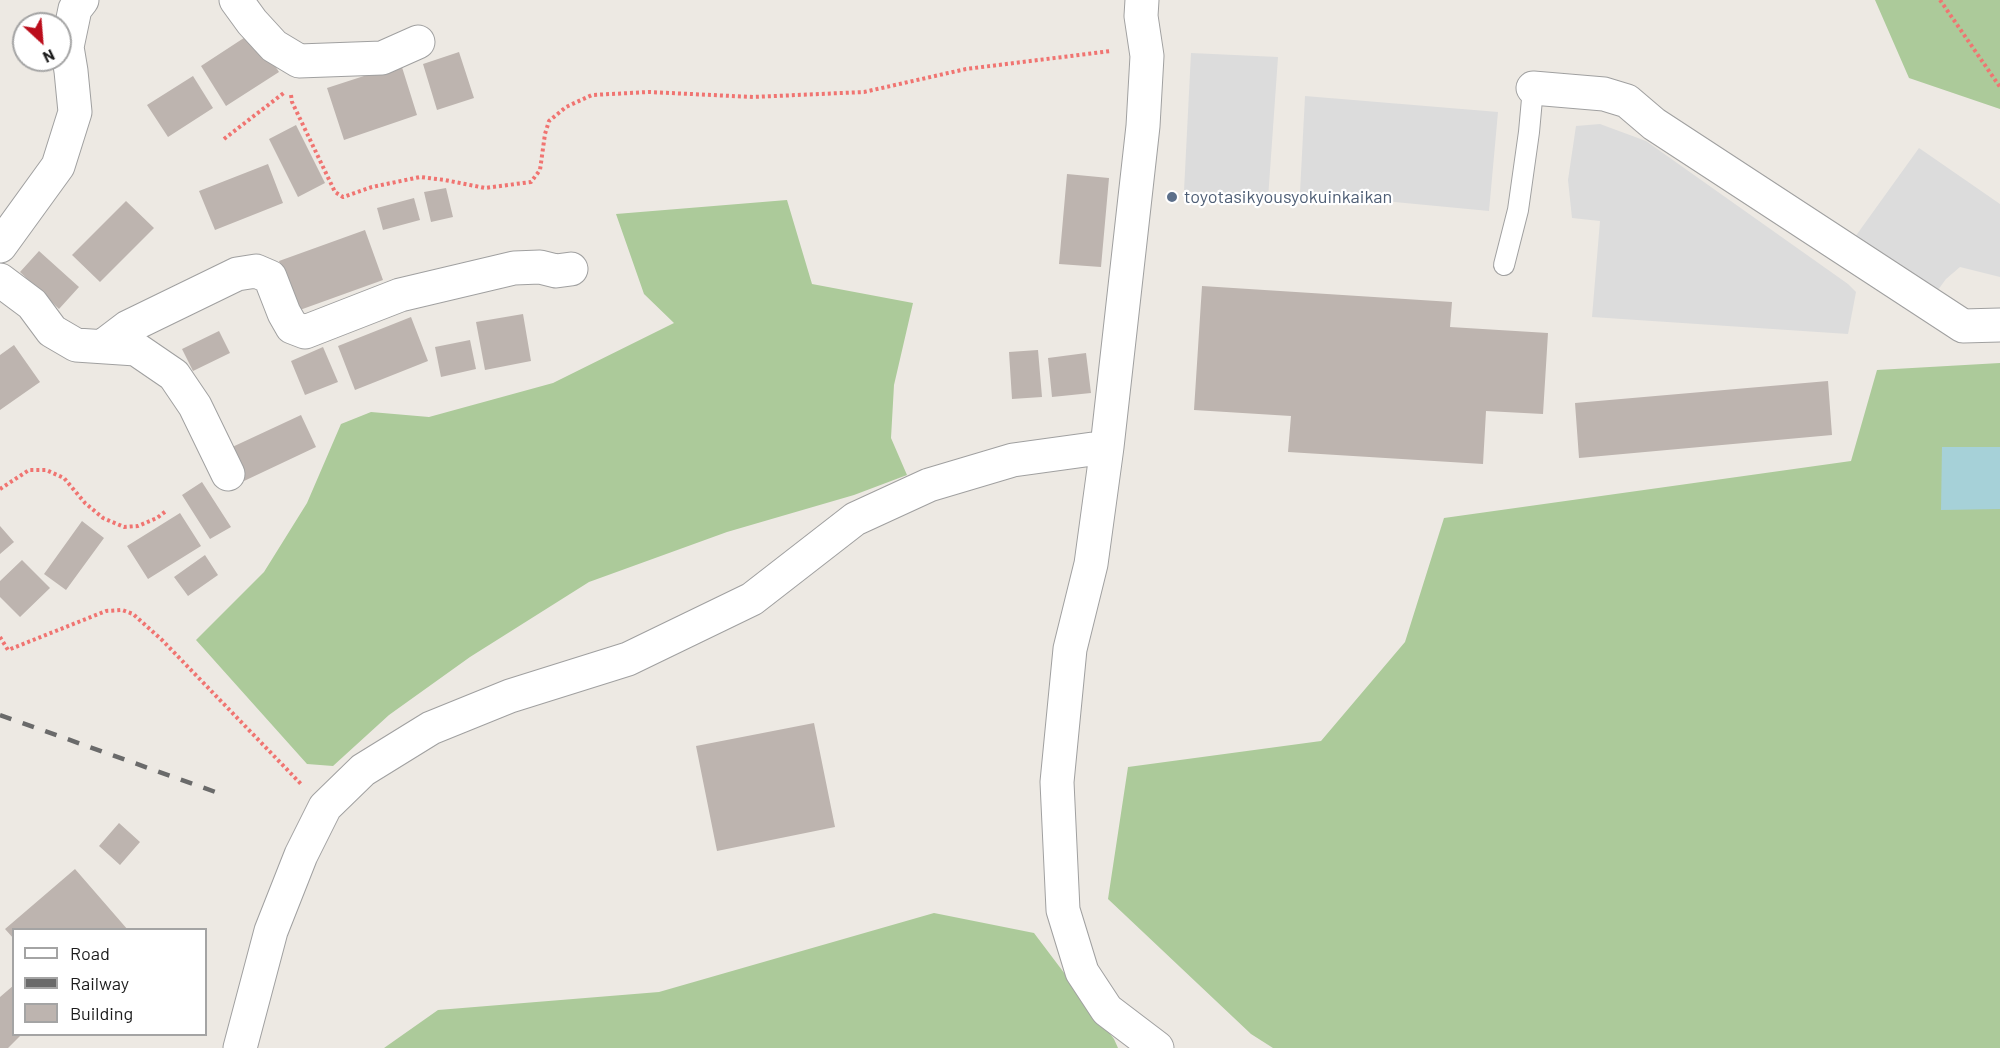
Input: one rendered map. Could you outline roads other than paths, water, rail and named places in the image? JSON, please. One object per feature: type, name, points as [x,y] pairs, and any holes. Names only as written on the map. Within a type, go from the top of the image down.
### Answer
[{"type":"street","points":[[0,246],[58,166],[75,112],[67,48],[75,9],[82,0]]},
{"type":"street","points":[[236,0],[274,46],[299,61],[382,58],[418,42]]},
{"type":"street","points":[[1142,0],[1141,16],[1147,56],[1143,126],[1107,447],[1091,564],[1070,649],[1057,782],[1063,910],[1082,972],[1107,1010],[1157,1048]]},
{"type":"street","points":[[1533,88],[1604,94],[1627,101],[1654,124],[1963,326],[2000,325]]},
{"type":"street","points":[[104,346],[128,327],[237,274],[256,272],[270,277],[292,327],[305,332],[400,295],[514,268],[540,267],[556,272],[571,269]]},
{"type":"street","points":[[0,280],[32,303],[51,331],[76,345],[136,349],[174,375],[195,406],[228,474]]},
{"type":"street","points":[[240,1048],[271,931],[301,855],[326,807],[363,770],[431,728],[510,696],[628,659],[752,599],[855,519],[929,485],[1013,460],[1107,447]]},
{"type":"lane","points":[[1504,265],[1518,210],[1533,88]]},
{"type":"water","points":[[1942,447],[2000,447],[2000,509],[1941,510]]},
{"type":"railway","points":[[0,715],[221,794]]},
{"type":"place","name":"toyotasikyousyokuinkaikan","points":[[1172,197]]}]
